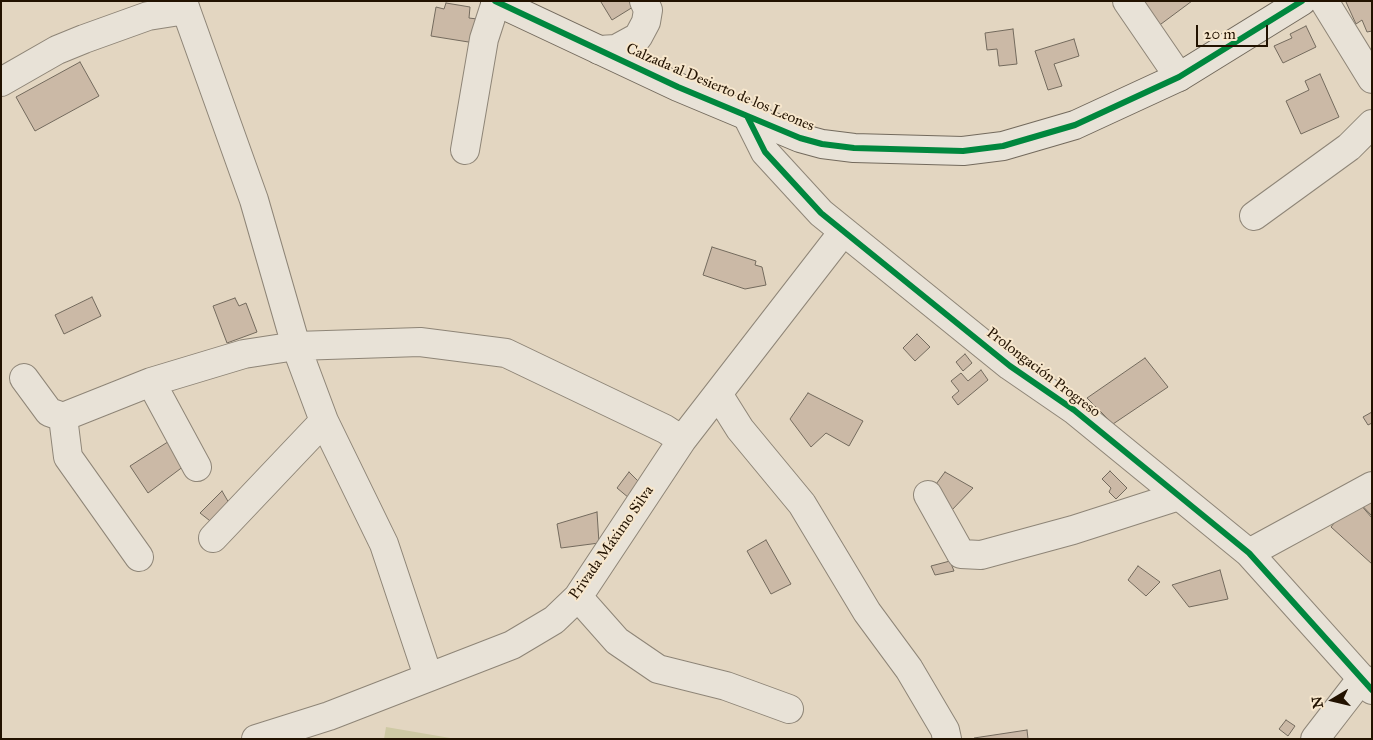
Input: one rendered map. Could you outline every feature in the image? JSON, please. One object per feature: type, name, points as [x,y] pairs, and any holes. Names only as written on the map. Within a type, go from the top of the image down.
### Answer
[{"type":"street","points":[[598,50],[616,48],[638,37],[646,22],[648,10],[644,1]]},
{"type":"street","points":[[1127,1],[1180,77]]},
{"type":"street","name":"Calzada al Desierto de los Leones","points":[[496,2],[598,50],[800,138],[822,144],[854,148],[963,151],[1003,146],[1076,125],[1180,77],[1302,1]]},
{"type":"street","points":[[1324,1],[1372,79]]},
{"type":"street","points":[[465,150],[484,39],[496,2]]},
{"type":"street","points":[[1,82],[57,50],[148,16],[184,6],[254,200],[296,346],[324,421],[384,544],[428,676]]},
{"type":"street","name":"Prolongación Progreso","points":[[747,116],[765,152],[820,214],[1010,366],[1074,410],[1249,553],[1367,684]]},
{"type":"street","points":[[1254,216],[1349,147],[1372,124]]},
{"type":"street","name":"Privada Máximo Silva","points":[[256,739],[329,716],[512,645],[554,620],[578,597],[682,440],[843,232]]},
{"type":"street","points":[[24,378],[49,412],[63,417],[151,382],[244,354],[296,346],[420,342],[506,353],[664,428],[682,440]]},
{"type":"street","points":[[151,382],[197,467]]},
{"type":"street","points":[[718,394],[740,428],[802,504],[867,612],[909,669],[945,730],[947,739]]},
{"type":"street","points":[[63,417],[68,457],[140,557]]},
{"type":"street","points":[[213,538],[324,421]]},
{"type":"street","points":[[1249,553],[1372,486]]},
{"type":"street","points":[[928,495],[961,554],[981,555],[1073,530],[1180,496]]},
{"type":"street","points":[[578,597],[617,641],[658,669],[726,686],[789,709]]},
{"type":"street","points":[[1314,739],[1367,684]]},
{"type":"shaded area","points":[[386,727],[456,739],[384,739]]},
{"type":"building","points":[[602,1],[629,1],[633,7],[612,20]]},
{"type":"building","points":[[1137,1],[1192,1],[1157,27]]},
{"type":"building","points":[[1372,1],[1372,31],[1367,32],[1362,20],[1356,24],[1346,2]]},
{"type":"building","points":[[446,3],[470,7],[469,18],[485,20],[481,44],[431,36],[436,7],[444,9]]},
{"type":"building","points":[[1306,26],[1316,47],[1283,63],[1274,46],[1292,38],[1290,34]]},
{"type":"building","points":[[1013,29],[1017,64],[999,66],[997,49],[987,50],[985,33]]},
{"type":"building","points":[[1074,39],[1079,56],[1054,64],[1062,86],[1048,90],[1035,51]]},
{"type":"building","points":[[80,62],[99,96],[35,131],[16,97]]},
{"type":"building","points":[[1320,74],[1339,117],[1301,134],[1286,101],[1309,90],[1305,81]]},
{"type":"building","points":[[712,247],[756,261],[755,265],[762,267],[766,285],[745,289],[703,275]]},
{"type":"building","points":[[92,297],[101,316],[64,334],[55,315]]},
{"type":"building","points":[[235,298],[239,306],[246,303],[257,332],[227,343],[213,306]]},
{"type":"building","points":[[917,334],[930,347],[915,361],[903,348]]},
{"type":"building","points":[[965,354],[972,363],[963,371],[956,362]]},
{"type":"building","points":[[1145,358],[1168,387],[1113,424],[1087,398]]},
{"type":"building","points":[[981,370],[988,380],[958,405],[952,397],[959,391],[951,381],[961,373],[968,381]]},
{"type":"building","points":[[808,393],[863,421],[849,446],[826,433],[811,447],[790,419]]},
{"type":"building","points":[[1372,412],[1372,423],[1368,425],[1363,417]]},
{"type":"building","points":[[174,438],[188,463],[148,493],[130,466]]},
{"type":"building","points":[[1110,471],[1127,488],[1116,499],[1109,492],[1111,488],[1102,479]]},
{"type":"building","points":[[629,472],[645,488],[635,503],[617,488]]},
{"type":"building","points":[[945,472],[973,488],[950,512],[928,495]]},
{"type":"building","points":[[222,491],[233,510],[214,524],[200,513]]},
{"type":"building","points":[[1354,497],[1372,502],[1372,516]]},
{"type":"building","points":[[1354,497],[1372,518],[1372,564],[1331,527]]},
{"type":"building","points":[[597,512],[599,543],[561,548],[557,524]]},
{"type":"building","points":[[766,540],[791,584],[771,594],[747,551]]},
{"type":"building","points":[[950,561],[954,571],[935,575],[931,566]]},
{"type":"building","points":[[1138,566],[1160,582],[1146,596],[1128,580]]},
{"type":"building","points":[[1220,570],[1228,599],[1189,607],[1172,585]]},
{"type":"building","points":[[1286,720],[1295,726],[1288,736],[1279,729]]},
{"type":"building","points":[[1027,730],[1028,739],[974,739],[974,738]]},
{"type":"cycle path","points":[[495,1],[678,87],[800,138],[822,144],[854,148],[963,151],[1003,146],[1075,125],[1179,77],[1302,1]]},
{"type":"cycle path","points":[[747,116],[765,152],[821,213],[1010,366],[1074,410],[1249,553],[1372,690]]}]
